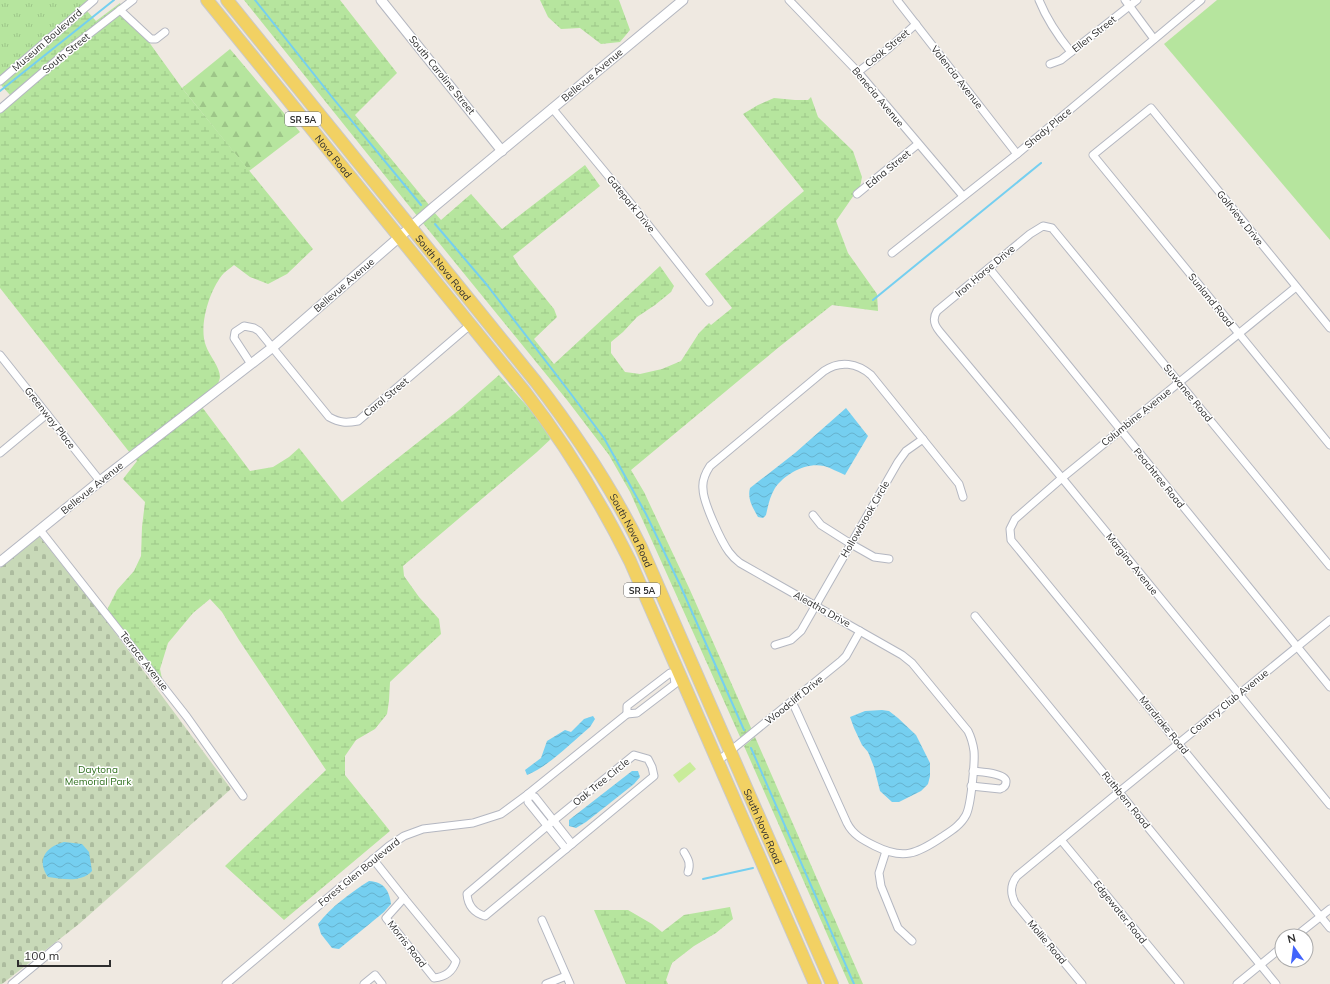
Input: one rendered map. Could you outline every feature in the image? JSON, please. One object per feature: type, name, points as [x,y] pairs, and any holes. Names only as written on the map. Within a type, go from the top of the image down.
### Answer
[{"type":"main road","name":"Nova Road","points":[[207,0],[399,238]]},
{"type":"main road","name":"Nova Road","points":[[227,0],[411,228]]},
{"type":"main road","name":"South Nova Road","points":[[411,228],[553,404],[584,448],[615,499],[640,547],[683,669],[718,761],[815,984]]},
{"type":"main road","name":"South Nova Road","points":[[399,238],[544,418],[574,460],[602,507],[683,669],[730,752],[832,984]]},
{"type":"street","name":"Museum Boulevard","points":[[0,81],[94,0]]},
{"type":"street","name":"South Street","points":[[0,108],[71,48],[133,0]]},
{"type":"street","name":"South Caroline Street","points":[[381,0],[502,151]]},
{"type":"street","name":"Bellevue Avenue","points":[[0,562],[100,481],[272,347],[435,206],[683,0]]},
{"type":"street","name":"Benecia Avenue","points":[[789,0],[858,72],[963,196]]},
{"type":"street","name":"Valencia Avenue","points":[[897,0],[1017,154]]},
{"type":"street","points":[[1039,0],[1045,16],[1055,32],[1071,52]]},
{"type":"street","name":"Ellen Street","points":[[1050,64],[1061,60],[1127,3],[1137,0]]},
{"type":"street","name":"Shady Place","points":[[892,253],[1017,154],[1201,0]]},
{"type":"street","points":[[1127,3],[1154,39]]},
{"type":"street","points":[[120,10],[151,39],[156,39],[166,32]]},
{"type":"street","name":"Cook Street","points":[[858,72],[888,49],[916,24]]},
{"type":"street","name":"Gatepark Drive","points":[[552,108],[638,212],[709,302]]},
{"type":"street","name":"Golfview Drive","points":[[1093,154],[1151,108],[1330,328]]},
{"type":"street","name":"Edna Street","points":[[857,194],[918,144]]},
{"type":"street","name":"Sunland Road","points":[[1093,154],[1330,445]]},
{"type":"street","name":"Iron Horse Drive","points":[[934,323],[934,317],[937,311],[1030,234],[1043,226]]},
{"type":"street","name":"Suwanee Road","points":[[1043,226],[1055,230],[1330,566]]},
{"type":"street","name":"Peachtree Road","points":[[989,268],[1330,687]]},
{"type":"street","name":"Columbine Avenue","points":[[1015,519],[1120,430],[1296,287]]},
{"type":"street","name":"Margina Avenue","points":[[934,323],[1330,805]]},
{"type":"street","name":"Carol Street","points":[[251,364],[234,338],[235,332],[240,328],[249,326],[259,331],[329,417],[344,423],[358,421],[470,325]]},
{"type":"street","name":"Greenway Place","points":[[0,355],[100,481]]},
{"type":"street","name":"Aleatha Drive","points":[[792,702],[850,828],[863,840],[886,851],[901,854],[916,853],[957,827],[967,814],[972,786],[974,751],[968,731],[912,663],[891,648],[740,563],[733,556],[722,540],[704,497],[703,486],[707,470],[714,461],[820,374],[829,368],[846,364],[865,370],[870,375],[923,438],[959,484],[963,497]]},
{"type":"street","points":[[0,454],[47,414]]},
{"type":"street","name":"Hollowbrook Circle","points":[[775,645],[785,643],[796,637],[804,628],[902,455],[923,438]]},
{"type":"street","points":[[602,507],[615,499]]},
{"type":"street","points":[[813,515],[820,525],[851,544],[874,557],[889,559]]},
{"type":"street","name":"Mardrake Road","points":[[1015,519],[1010,529],[1011,540],[1330,928]]},
{"type":"street","name":"Terrace Avenue","points":[[40,530],[187,717],[243,796]]},
{"type":"street","name":"Ruthbern Road","points":[[975,616],[1276,984]]},
{"type":"street","name":"Country Club Avenue","points":[[1013,898],[1011,890],[1017,876],[1330,620]]},
{"type":"street","name":"Woodcliff Drive","points":[[718,761],[841,661],[846,656],[860,631]]},
{"type":"street","name":"Forest Glen Boulevard","points":[[627,714],[627,706],[670,673],[683,669]]},
{"type":"street","name":"Forest Glen Boulevard","points":[[226,984],[389,846],[404,836],[423,829],[473,823],[501,814],[627,714],[637,713],[675,684],[683,669]]},
{"type":"street","name":"Oak Tree Circle","points":[[634,755],[648,759],[652,766],[654,776],[485,916],[477,914],[471,908],[467,900],[467,894],[550,823],[634,755]]},
{"type":"street","points":[[972,786],[1000,789],[1004,787],[1006,783],[1006,779],[1002,776],[973,771]]},
{"type":"street","points":[[528,794],[528,802],[550,823],[569,846]]},
{"type":"street","name":"Edgewater Road","points":[[1061,840],[1180,984]]},
{"type":"street","points":[[886,851],[879,873],[880,886],[898,928],[912,941]]},
{"type":"street","points":[[684,852],[690,865],[688,872]]},
{"type":"street","name":"Morris Road","points":[[373,859],[456,961],[454,967],[441,978],[434,978],[386,918],[404,898]]},
{"type":"street","points":[[778,900],[793,894]]},
{"type":"street","name":"Mollie Road","points":[[1013,898],[1018,907],[1082,984]]},
{"type":"street","points":[[1306,928],[1330,908]]},
{"type":"street","points":[[542,920],[570,984]]},
{"type":"street","points":[[12,984],[58,946]]},
{"type":"street","points":[[1237,984],[1274,954]]},
{"type":"street","points":[[364,984],[375,975],[382,984]]},
{"type":"street","points":[[546,984],[566,976]]},
{"type":"green space","points":[[0,0],[94,0],[0,81]]},
{"type":"green space","points":[[244,0],[340,0],[397,73],[355,115],[430,206],[418,217]]},
{"type":"green space","points":[[540,0],[619,0],[630,30],[620,42],[601,44],[580,28],[561,29],[548,17]]},
{"type":"green space","points":[[1217,0],[1330,0],[1330,240],[1164,44]]},
{"type":"green space","points":[[120,3],[121,5],[69,45],[10,95],[1,85],[87,11],[96,21]]},
{"type":"green space","points":[[120,14],[146,38],[182,88],[313,249],[287,274],[268,284],[250,277],[234,265],[224,273],[210,297],[204,318],[203,328],[206,346],[220,373],[217,386],[130,453],[0,288],[0,113],[73,51]]},
{"type":"green space","points":[[230,49],[300,132],[249,171],[182,88]]},
{"type":"green space","points":[[811,97],[818,117],[853,151],[862,177],[860,187],[853,192],[854,195],[836,221],[848,253],[877,294],[878,311],[832,305],[631,470],[644,492],[690,590],[752,730],[741,739],[630,492],[609,455],[567,400],[422,222],[434,212],[441,220],[471,194],[502,229],[585,165],[600,186],[513,256],[519,266],[554,309],[557,317],[534,339],[554,364],[660,266],[674,286],[671,292],[637,317],[611,342],[611,353],[625,372],[640,374],[662,369],[681,361],[699,333],[709,323],[711,325],[732,308],[705,274],[804,191],[743,114],[774,98],[808,100]]},
{"type":"green space","points":[[499,375],[554,436],[403,566],[404,576],[419,597],[439,619],[441,634],[390,682],[387,714],[375,729],[356,740],[345,756],[345,775],[390,831],[284,920],[225,866],[326,770],[222,612],[210,599],[193,613],[168,643],[160,669],[162,679],[107,610],[117,590],[134,571],[141,556],[145,502],[123,479],[137,461],[135,458],[202,407],[250,471],[273,467],[289,457],[299,448],[342,502],[459,410]]},
{"type":"green space","name":"Daytona Memorial Park","points":[[39,536],[102,615],[231,789],[79,924],[2,984],[0,984],[0,568]]},
{"type":"green space","points":[[755,737],[863,984],[849,984],[744,746]]},
{"type":"green space","points":[[690,762],[696,769],[679,783],[673,775]]},
{"type":"green space","points":[[730,907],[733,919],[716,933],[694,946],[672,963],[666,980],[668,984],[626,984],[594,910],[628,910],[652,924],[662,932],[684,915]]},
{"type":"water","points":[[846,408],[868,436],[845,475],[827,467],[817,465],[796,470],[779,483],[770,498],[766,515],[763,518],[758,517],[750,500],[750,488],[795,453]]},
{"type":"water","points":[[865,711],[889,711],[916,735],[930,763],[930,776],[928,784],[921,791],[899,802],[892,802],[880,791],[874,767],[868,752],[862,745],[850,717]]},
{"type":"water","points":[[593,716],[595,719],[590,727],[552,760],[527,775],[525,770],[541,758],[547,741],[565,730],[571,732],[584,719]]},
{"type":"water","points":[[632,771],[638,771],[640,777],[634,784],[586,822],[576,828],[569,826],[569,820]]},
{"type":"water","points":[[64,842],[82,844],[89,852],[92,871],[88,875],[77,879],[48,877],[43,865],[43,859],[52,847]]},
{"type":"water","points":[[369,881],[378,883],[385,888],[389,895],[391,904],[384,912],[339,949],[332,948],[321,934],[318,924],[341,901]]},
{"type":"waterway","points":[[0,91],[114,0]]},
{"type":"waterway","points":[[255,0],[332,97],[421,205]]},
{"type":"waterway","points":[[873,300],[1041,163]]},
{"type":"waterway","points":[[435,224],[487,285],[604,438],[646,514],[681,587],[744,730]]},
{"type":"waterway","points":[[751,748],[854,984]]},
{"type":"waterway","points":[[703,879],[753,868]]}]
